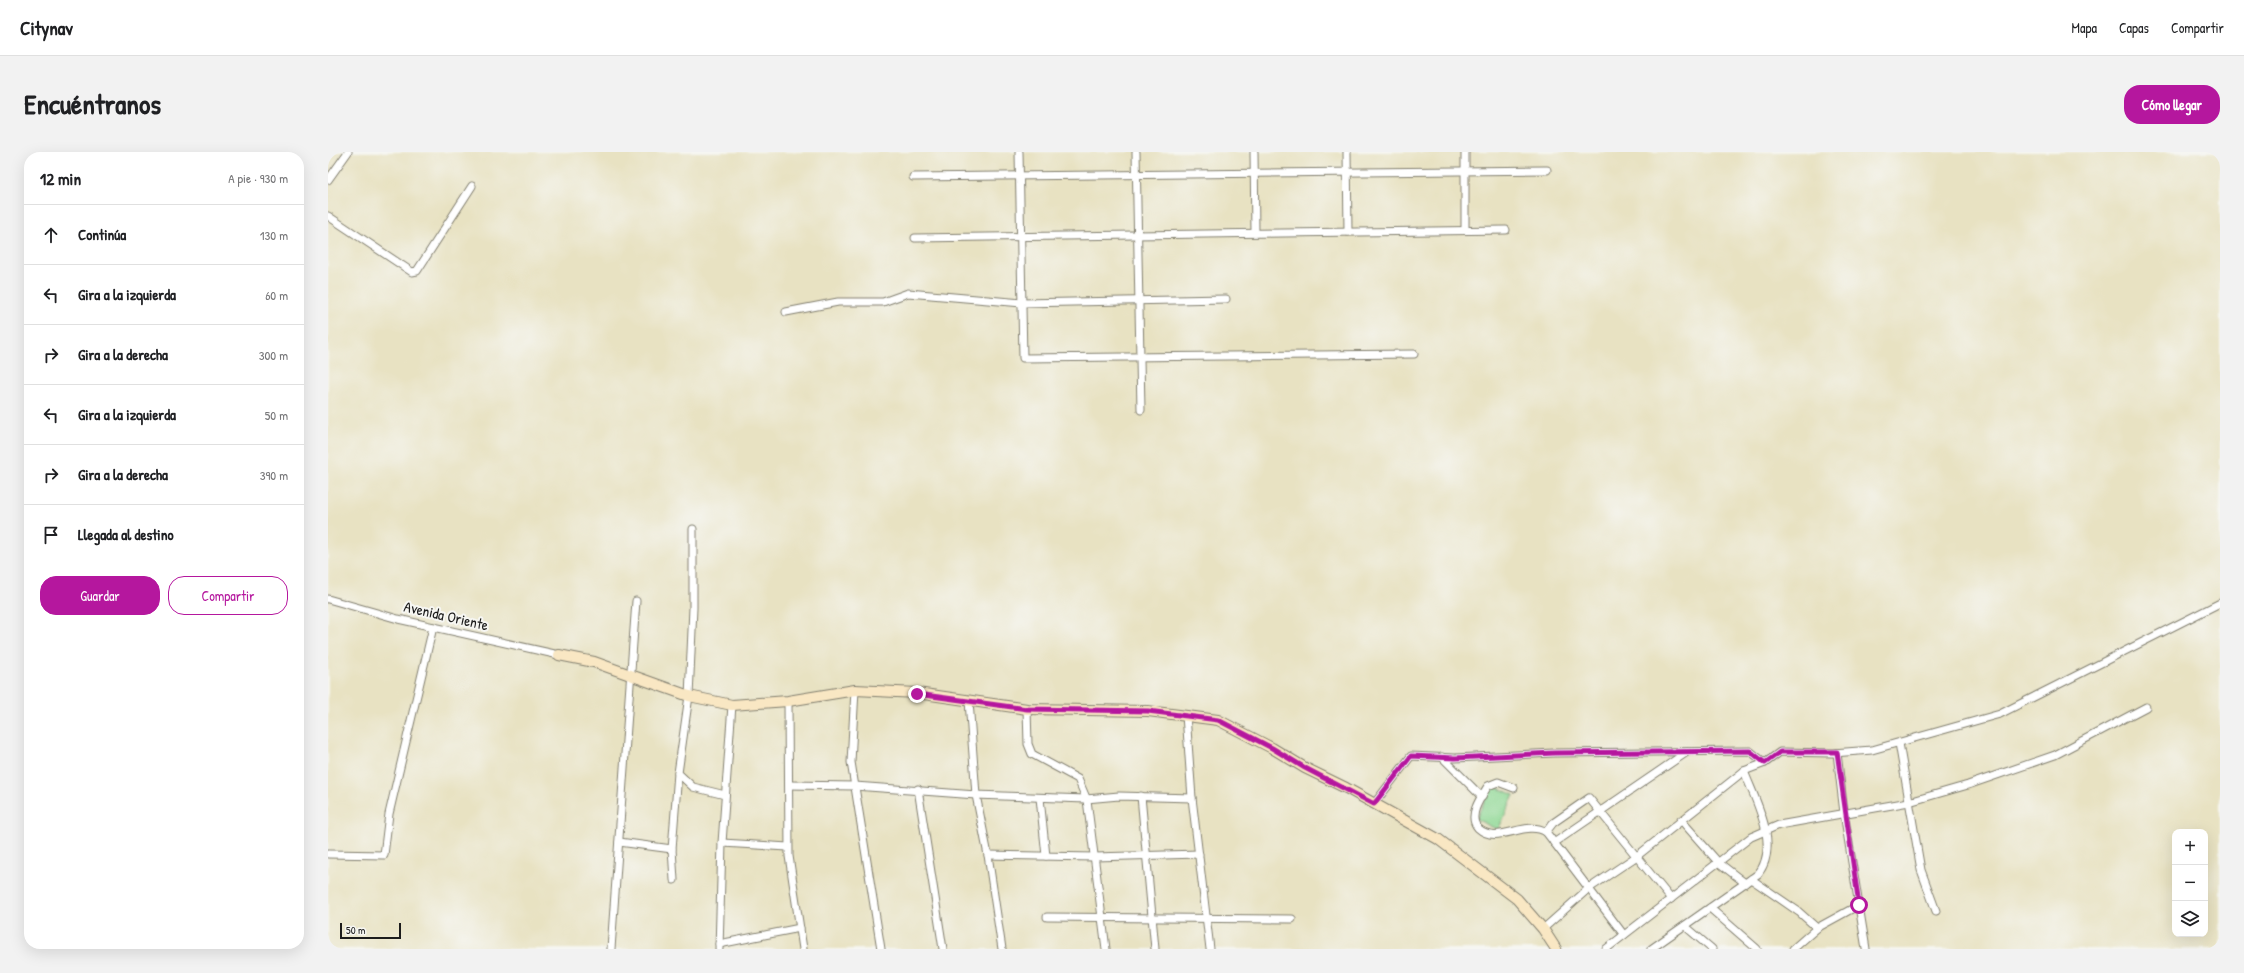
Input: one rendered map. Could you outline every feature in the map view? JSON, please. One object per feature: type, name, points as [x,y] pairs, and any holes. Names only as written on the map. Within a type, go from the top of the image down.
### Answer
[{"type":"street","points":[[328,180],[348,152]]},
{"type":"street","points":[[1020,152],[1023,358],[1414,354]]},
{"type":"street","points":[[1136,152],[1140,410]]},
{"type":"street","points":[[1254,152],[1255,233]]},
{"type":"street","points":[[1347,152],[1348,232]]},
{"type":"street","points":[[1465,152],[1465,230]]},
{"type":"street","points":[[913,177],[1547,170]]},
{"type":"street","points":[[328,216],[412,272],[417,271],[472,186]]},
{"type":"street","points":[[915,238],[1506,230]]},
{"type":"street","points":[[786,312],[838,302],[883,302],[908,293],[1022,303],[1226,299]]},
{"type":"street","points":[[674,880],[672,849],[678,773],[689,696],[693,608],[693,529]]},
{"type":"street","name":"Avenida Oriente","points":[[328,599],[433,627],[559,655]]},
{"type":"street","points":[[611,949],[632,674],[636,601]]},
{"type":"street","points":[[1543,929],[1588,889],[1637,856],[1744,771],[1765,763],[1780,752],[1837,752],[1872,750],[2000,714],[2220,603]]},
{"type":"street","points":[[328,854],[384,856],[389,814],[433,627]]},
{"type":"street","points":[[559,655],[594,662],[632,674],[689,696],[732,705],[788,701],[855,690],[917,694],[1027,709],[1148,711],[1218,720],[1438,839],[1517,900],[1543,929],[1556,949]]},
{"type":"street","points":[[855,690],[851,762],[881,949]]},
{"type":"street","points":[[788,701],[788,846],[803,949]]},
{"type":"street","points":[[969,701],[976,795],[988,855],[1002,949]]},
{"type":"street","points":[[732,705],[722,843],[719,947],[800,928]]},
{"type":"street","points":[[1606,949],[1751,837],[1765,830],[1779,825],[1909,802],[1949,791],[2055,755],[2146,707]]},
{"type":"street","points":[[1027,709],[1028,744],[1032,754],[1078,779],[1086,799],[1095,857],[1101,918],[1106,949]]},
{"type":"street","points":[[1186,715],[1192,798],[1208,919],[1210,949]]},
{"type":"street","points":[[1899,743],[1921,870],[1936,910]]},
{"type":"street","points":[[1374,804],[1411,756],[1442,757],[1554,753],[1750,751],[1765,763]]},
{"type":"street","points":[[1554,843],[1687,752]]},
{"type":"street","points":[[1837,752],[1844,813],[1866,949]]},
{"type":"street","points":[[1442,757],[1482,797]]},
{"type":"street","points":[[1651,949],[1748,881],[1762,869],[1767,858],[1765,830],[1744,771]]},
{"type":"street","points":[[678,773],[693,787],[726,795]]},
{"type":"street","points":[[1514,788],[1503,783],[1494,782],[1488,786],[1473,819],[1475,824],[1484,832],[1494,835],[1531,829],[1542,829],[1546,832],[1624,935]]},
{"type":"street","points":[[789,786],[855,786],[1040,798],[1086,799],[1119,796],[1192,798]]},
{"type":"street","points":[[918,790],[943,949]]},
{"type":"street","points":[[1141,796],[1146,856],[1154,919],[1155,949]]},
{"type":"street","points":[[1040,798],[1046,856]]},
{"type":"street","points":[[1546,832],[1553,823],[1589,798],[1671,899]]},
{"type":"street","points":[[1681,820],[1718,862],[1806,917],[1817,928]]},
{"type":"street","points":[[619,842],[672,849]]},
{"type":"street","points":[[722,843],[788,846]]},
{"type":"street","points":[[988,855],[1095,857],[1199,854]]},
{"type":"street","points":[[1793,949],[1817,928],[1859,905]]},
{"type":"street","points":[[1710,908],[1757,949]]},
{"type":"street","points":[[1046,917],[1292,919]]},
{"type":"street","points":[[1685,926],[1712,949]]},
{"type":"green space","points":[[1492,785],[1514,795],[1498,830],[1476,819]]},
{"type":"route","points":[[917,694],[1027,709],[1148,711],[1218,720],[1374,804],[1411,756],[1455,758],[1554,753],[1750,751],[1765,763],[1780,752],[1837,752],[1842,797],[1859,905]]}]
